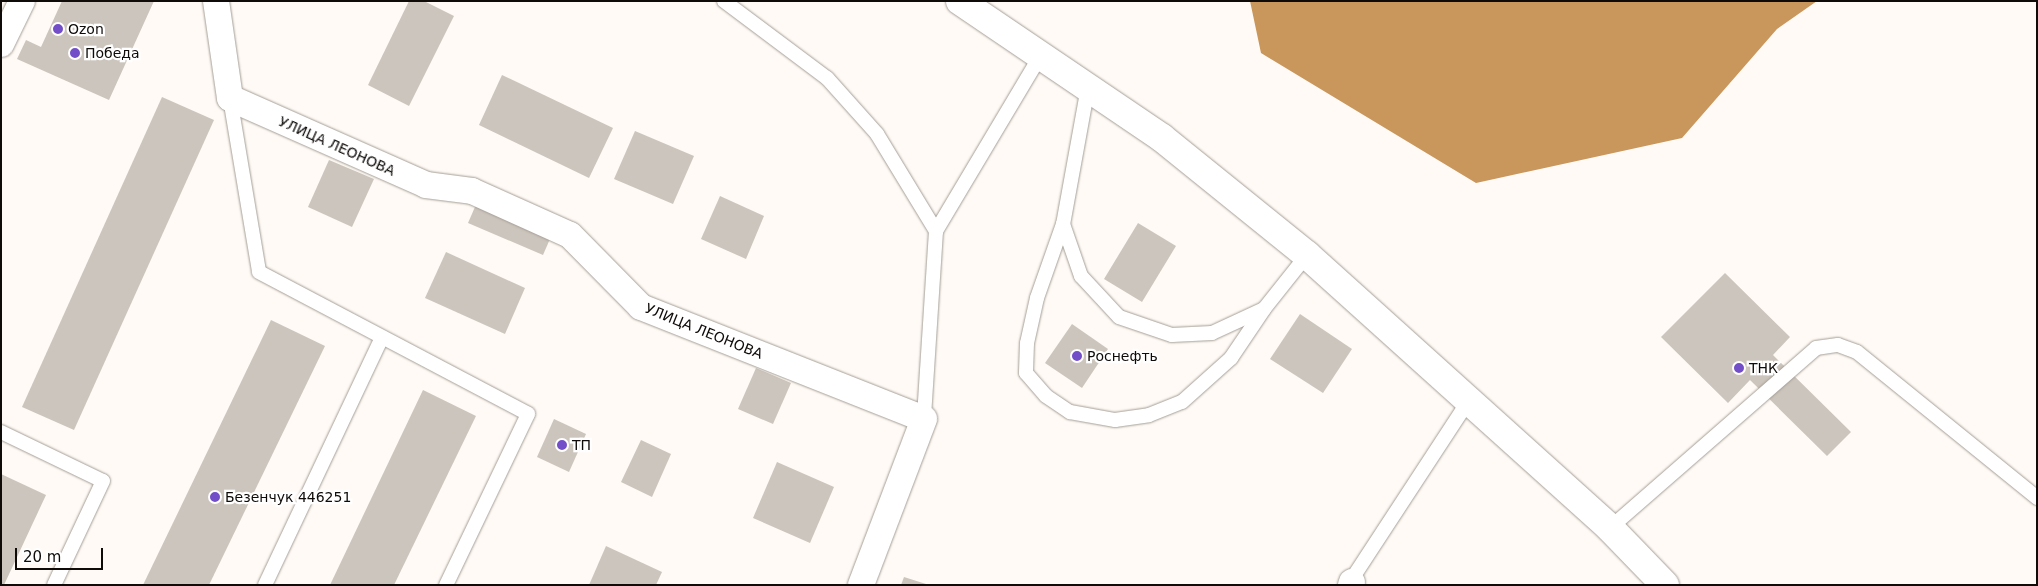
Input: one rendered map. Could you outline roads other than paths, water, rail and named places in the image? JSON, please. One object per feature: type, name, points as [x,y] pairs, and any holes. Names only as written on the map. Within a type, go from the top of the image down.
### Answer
[{"type":"street","points":[[1,44],[22,1]]},
{"type":"street","points":[[216,1],[230,98]]},
{"type":"street","points":[[960,1],[1162,138],[1307,255],[1610,528],[1666,585]]},
{"type":"street","name":"УЛИЦА ЛЕОНОВА","points":[[230,98],[426,185],[472,191],[570,235],[641,307],[924,419]]},
{"type":"street","points":[[861,585],[924,419]]},
{"type":"lane","points":[[724,1],[827,78],[877,134],[936,231]]},
{"type":"lane","points":[[924,419],[936,231],[1041,55]]},
{"type":"lane","points":[[1088,87],[1062,224],[1037,298],[1027,343],[1026,373],[1046,396],[1070,412],[1115,420],[1149,416],[1182,402],[1231,358],[1264,309],[1307,255]]},
{"type":"lane","points":[[230,98],[259,272],[528,414],[446,585]]},
{"type":"lane","points":[[1062,224],[1081,276],[1119,317],[1172,335],[1212,333],[1264,309]]},
{"type":"lane","points":[[265,585],[382,338]]},
{"type":"lane","points":[[1610,528],[1816,348],[1838,345],[1857,352],[2037,498]]},
{"type":"lane","points":[[1350,584],[1469,400]]},
{"type":"lane","points":[[1,432],[103,481],[54,585]]},
{"type":"place","name":"Ozon","points":[[58,29]]},
{"type":"place","name":"Победа","points":[[75,53]]},
{"type":"place","name":"Роснефть","points":[[1077,356]]},
{"type":"place","name":"ТНК","points":[[1739,368]]},
{"type":"place","name":"ТП","points":[[562,445]]},
{"type":"place","name":"Безенчук 446251","points":[[215,497]]}]
